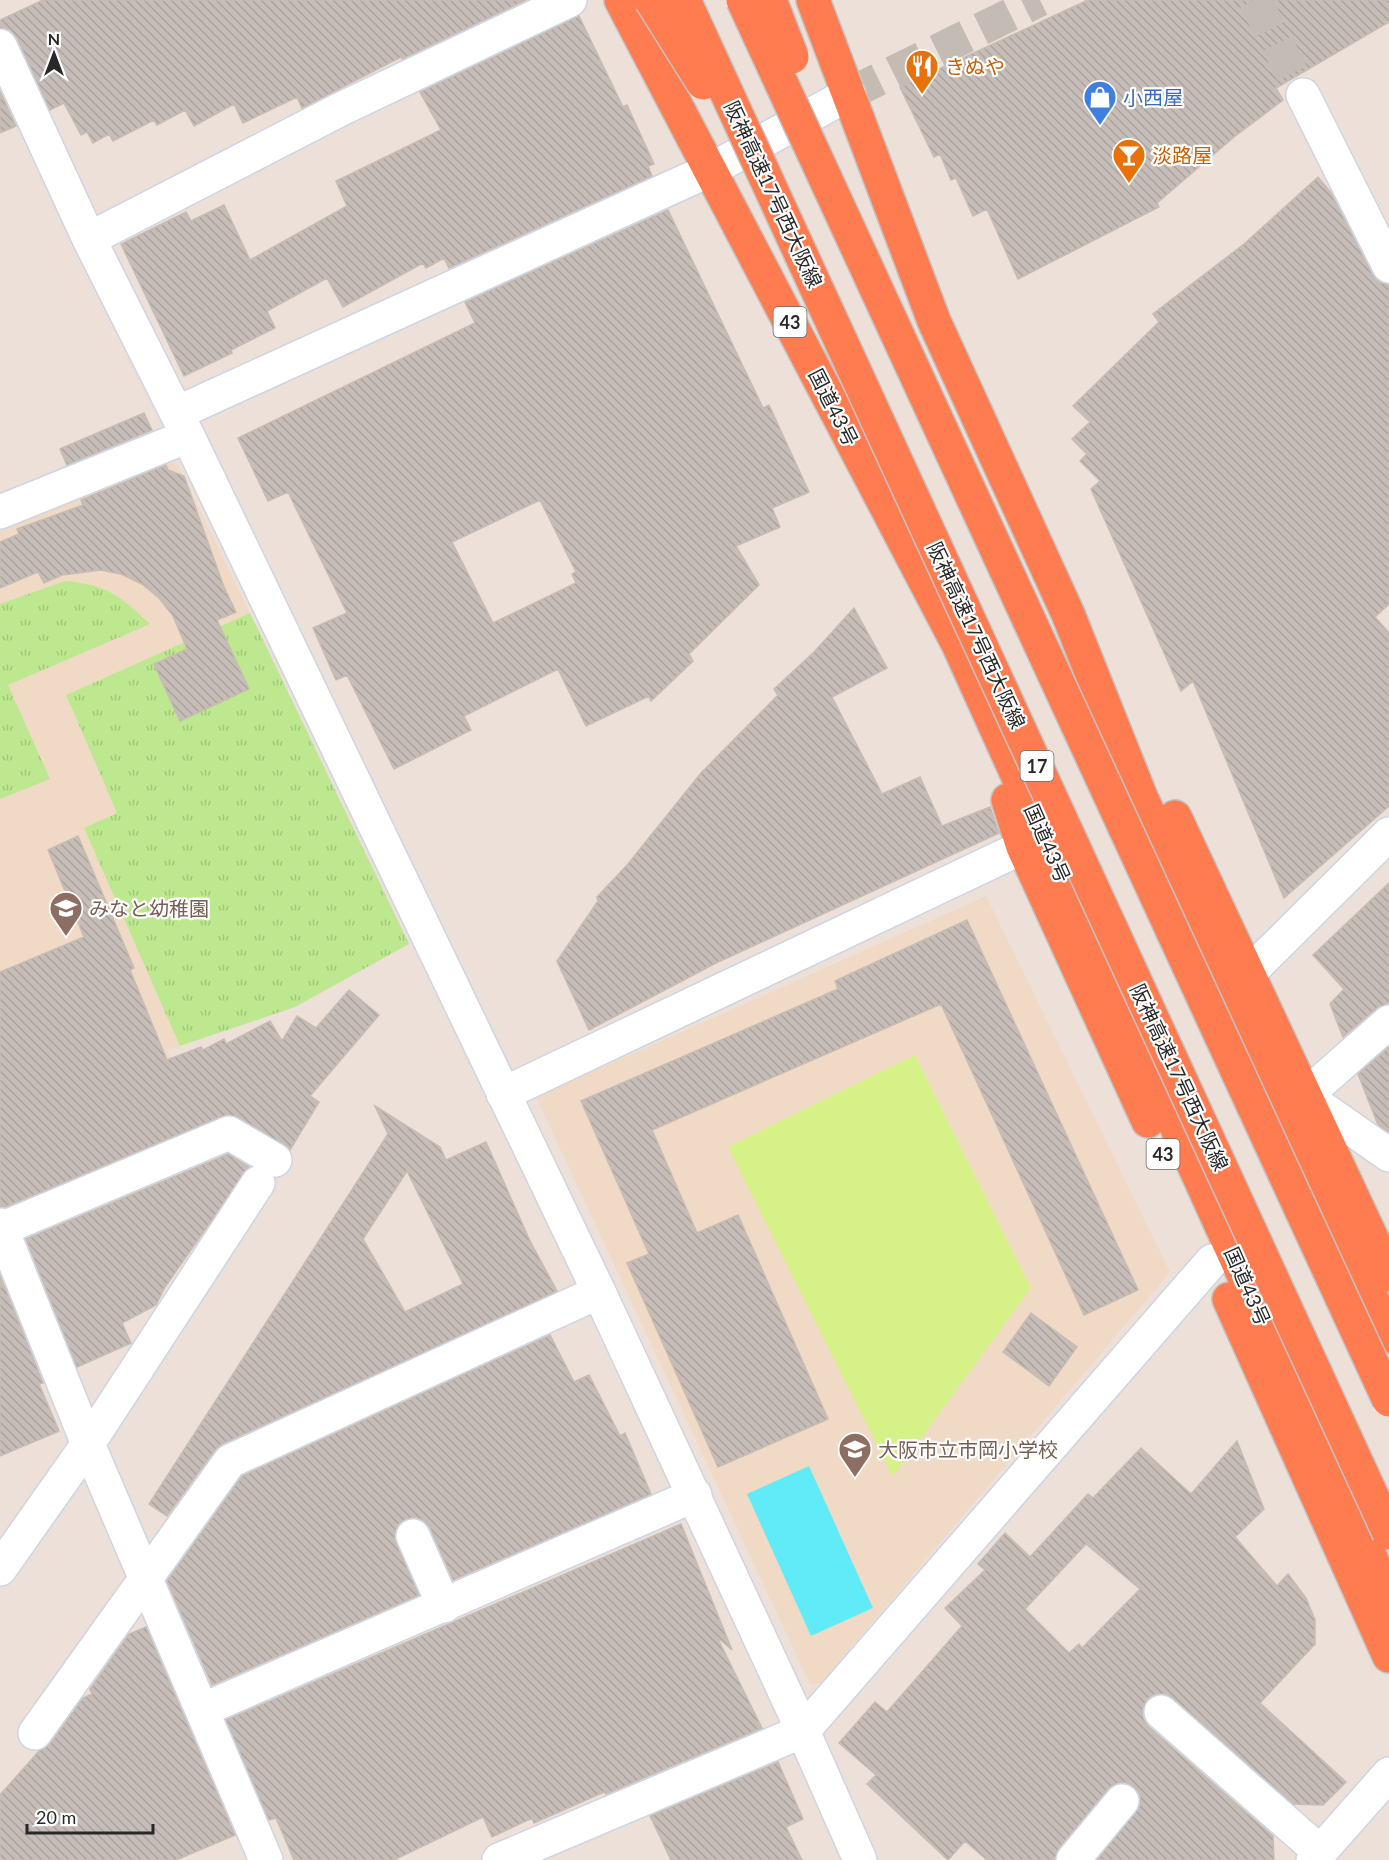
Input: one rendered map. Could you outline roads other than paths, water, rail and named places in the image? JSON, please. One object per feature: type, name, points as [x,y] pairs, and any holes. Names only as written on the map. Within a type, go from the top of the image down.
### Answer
[{"type":"highway","name":"国道43号","points":[[621,0],[712,169],[958,644],[1034,841],[1368,1550],[1389,1608]]},
{"type":"highway","points":[[651,0],[781,209]]},
{"type":"highway","name":"阪神高速17号西大阪線","points":[[684,0],[1389,1533]]},
{"type":"highway","points":[[743,0],[1389,1400]]},
{"type":"highway","points":[[770,0],[825,140],[865,262]]},
{"type":"highway","points":[[813,0],[934,321],[1068,614],[1141,797],[1389,1336]]},
{"type":"highway","points":[[1068,614],[1162,790],[1389,1275]]},
{"type":"highway","name":"43","points":[[1034,841],[1212,1261],[1389,1656]]},
{"type":"street","points":[[89,239],[341,109],[570,0]]},
{"type":"street","points":[[0,46],[89,239],[182,425],[599,1292],[803,1731],[860,1860]]},
{"type":"street","points":[[0,512],[712,169],[849,94]]},
{"type":"street","points":[[1303,95],[1389,266]]},
{"type":"street","points":[[1249,973],[1389,834]]},
{"type":"street","points":[[502,1094],[1034,841]]},
{"type":"street","points":[[1389,1022],[1305,1096],[1389,1155]]},
{"type":"street","points":[[0,1569],[88,1444],[267,1172],[229,1132],[1,1231],[88,1444],[266,1860]]},
{"type":"street","points":[[499,1860],[803,1731],[1212,1261]]},
{"type":"street","points":[[35,1733],[230,1461],[599,1292]]},
{"type":"street","points":[[202,1710],[694,1495]]},
{"type":"street","points":[[413,1536],[444,1606]]},
{"type":"street","points":[[1161,1712],[1316,1856],[1389,1774]]},
{"type":"street","points":[[1072,1860],[1122,1801]]},
{"type":"water","points":[[809,1466],[873,1608],[811,1636],[747,1494]]},
{"type":"tunnel","points":[[849,94],[1040,0]]},
{"type":"tunnel","points":[[1255,0],[1303,95]]},
{"type":"place","name":"きぬや","points":[[922,95]]},
{"type":"place","name":"小西屋","points":[[1100,126]]},
{"type":"place","name":"淡路屋","points":[[1129,184]]},
{"type":"place","name":"みなと幼稚園","points":[[66,937]]},
{"type":"place","name":"大阪市立市岡小学校","points":[[855,1478]]}]
